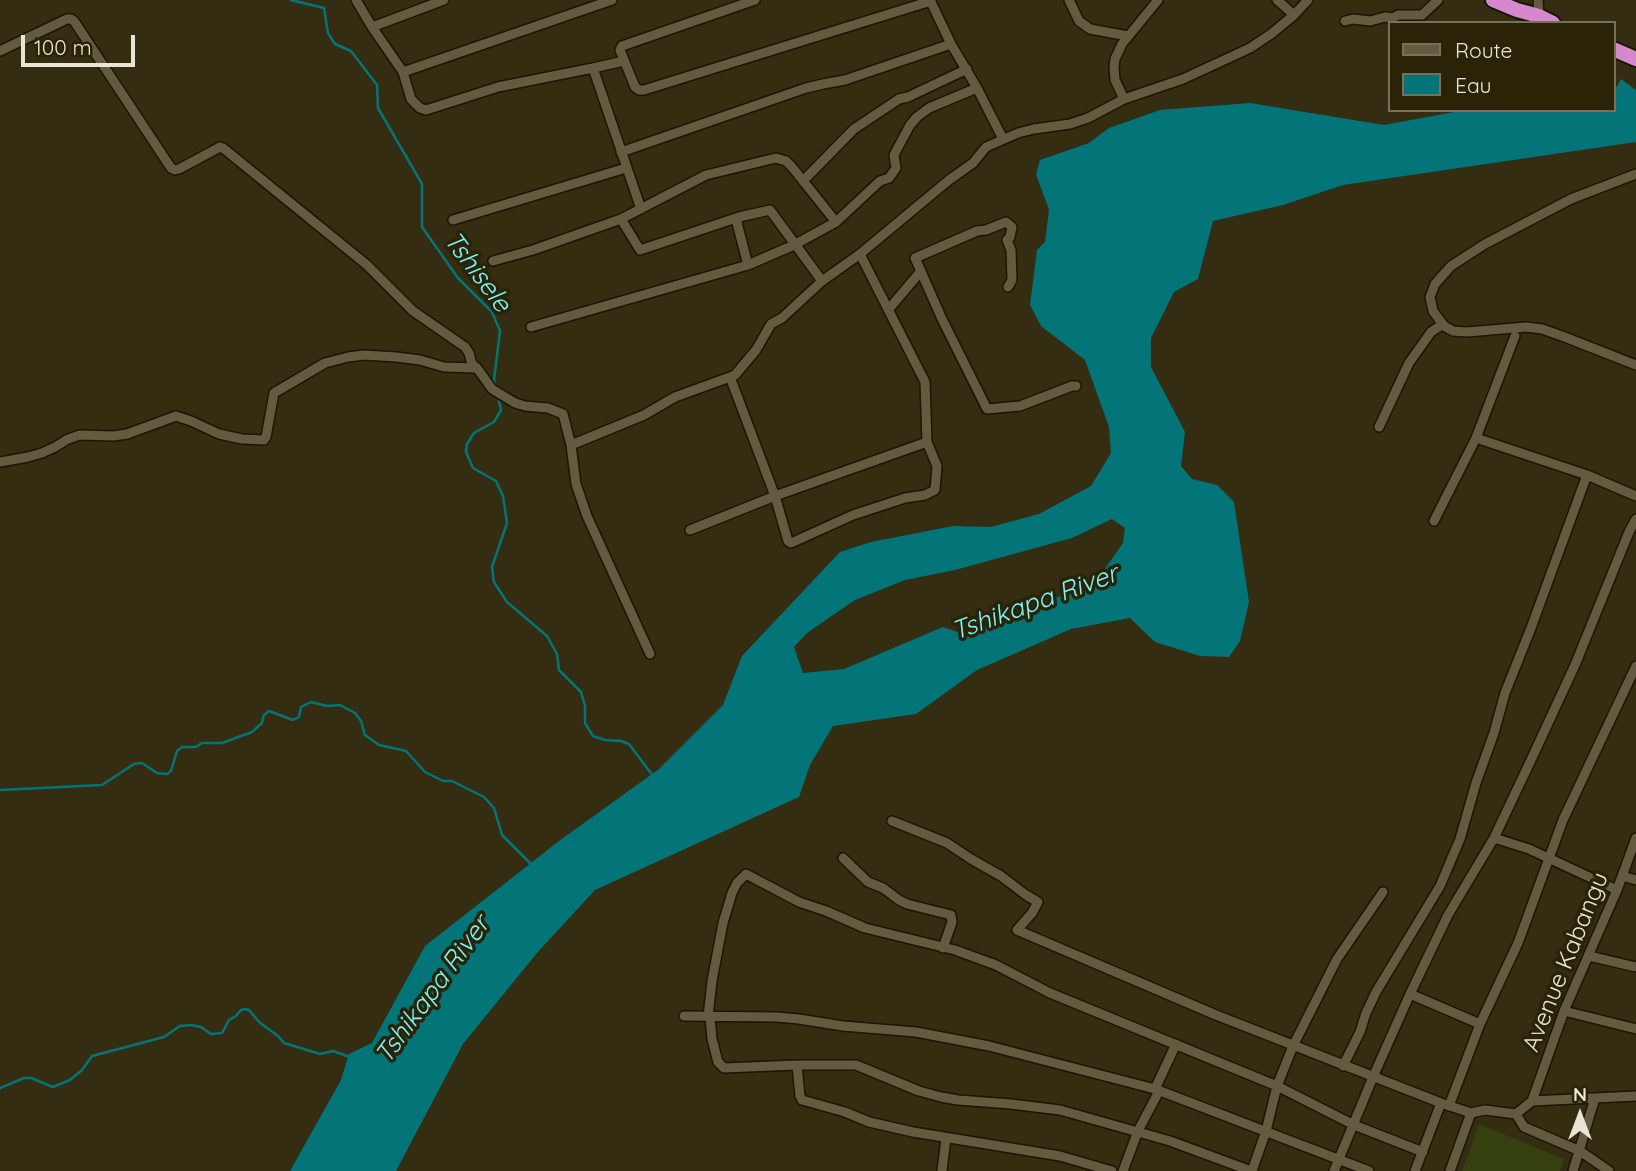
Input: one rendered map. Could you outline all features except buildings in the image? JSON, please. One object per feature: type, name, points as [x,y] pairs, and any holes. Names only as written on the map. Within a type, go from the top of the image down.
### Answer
[{"type":"highway","points":[[1493,0],[1549,21]]},
{"type":"highway","points":[[1615,50],[1636,59]]},
{"type":"street","points":[[356,0],[403,72],[411,99],[426,110],[498,87],[624,61]]},
{"type":"street","points":[[372,27],[444,0]]},
{"type":"street","points":[[403,72],[612,0]]},
{"type":"street","points":[[755,0],[622,46],[620,50],[635,87],[644,90],[931,0],[951,44],[1003,139]]},
{"type":"street","points":[[1069,0],[1079,21],[1090,29],[1128,36]]},
{"type":"street","points":[[1124,99],[1115,80],[1114,67],[1122,44],[1158,0]]},
{"type":"street","points":[[1277,0],[1294,15]]},
{"type":"street","points":[[571,445],[644,415],[675,397],[730,377],[744,366],[771,324],[782,318],[822,281],[860,254],[973,163],[986,147],[1034,129],[1070,124],[1088,118],[1124,99],[1183,79],[1250,48],[1294,15],[1308,0]]},
{"type":"street","points":[[1345,21],[1422,15],[1438,0]]},
{"type":"street","points":[[1538,0],[1539,16]]},
{"type":"street","points":[[0,51],[71,19],[171,168],[179,169],[216,149],[223,148],[366,265],[413,311],[465,347],[472,364],[492,389],[515,403],[560,411],[571,445],[576,484],[587,516],[650,654]]},
{"type":"street","points":[[621,152],[806,88],[845,80],[951,44]]},
{"type":"street","points":[[593,68],[641,208]]},
{"type":"street","points":[[803,181],[854,129],[899,99],[967,69]]},
{"type":"street","points":[[531,327],[748,265],[794,245],[836,222],[880,181],[889,178],[896,169],[894,155],[917,117],[929,108],[977,88]]},
{"type":"street","points":[[493,261],[621,219],[706,175],[776,158],[786,160],[836,222]]},
{"type":"street","points":[[453,220],[626,168]]},
{"type":"street","points":[[1636,174],[1571,199],[1485,244],[1451,266],[1435,284],[1430,297],[1433,311],[1443,324],[1453,331],[1526,327],[1542,329],[1636,364]]},
{"type":"street","points":[[621,219],[640,250],[739,217],[770,210],[822,281]]},
{"type":"street","points":[[739,217],[737,223],[748,265]]},
{"type":"street","points":[[1008,287],[1012,280],[1011,250],[1007,240],[1012,227],[1006,222],[977,231],[915,258],[987,409],[1020,405],[1076,386]]},
{"type":"street","points":[[730,377],[790,543],[853,515],[905,498],[925,495],[935,489],[937,466],[927,442],[925,383],[860,254]]},
{"type":"street","points":[[888,310],[921,271]]},
{"type":"street","points":[[1378,427],[1409,363],[1431,332],[1443,324]]},
{"type":"street","points":[[1434,521],[1476,439],[1515,336]]},
{"type":"street","points":[[0,462],[42,453],[80,435],[127,434],[176,416],[219,433],[242,439],[264,440],[267,437],[274,393],[325,363],[348,357],[396,357],[444,367],[477,368]]},
{"type":"street","points":[[1476,439],[1587,475],[1636,496]]},
{"type":"street","points":[[690,530],[775,496],[927,442]]},
{"type":"street","points":[[1343,1066],[1376,992],[1440,886],[1460,839],[1505,693],[1587,475]]},
{"type":"street","points":[[1335,1171],[1410,994],[1448,915],[1494,838],[1575,665],[1636,519]]},
{"type":"street","points":[[1415,1171],[1518,943],[1563,820],[1636,666]]},
{"type":"street","points":[[892,821],[947,843],[1038,902],[1017,930],[1152,989],[1445,1104],[1471,1113],[1485,1110],[1516,1114],[1532,1101],[1636,1096]]},
{"type":"street","points":[[1494,838],[1529,849],[1617,890]]},
{"type":"street","name":"Avenue Kabangu","points":[[1532,1101],[1564,1011],[1617,890],[1636,838]]},
{"type":"street","points":[[844,858],[868,882],[883,888],[891,896],[907,904],[951,915],[952,922],[943,948]]},
{"type":"street","points":[[1383,892],[1337,959],[1293,1045],[1277,1086],[1266,1131],[1251,1171],[1170,1141],[1060,1110],[958,1101],[919,1091],[856,1065],[722,1066],[718,1062],[712,1039],[709,1017],[712,981],[723,923],[732,893],[746,874],[799,902],[865,928],[955,950],[996,965],[1050,993],[1277,1086],[1354,1125],[1423,1152]]},
{"type":"street","points":[[1622,876],[1636,880]]},
{"type":"street","points":[[1589,956],[1636,967]]},
{"type":"street","points":[[1410,994],[1480,1024]]},
{"type":"street","points":[[1564,1011],[1636,1029]]},
{"type":"street","points":[[684,1016],[776,1017],[916,1032],[989,1046],[1155,1089],[1369,1171]]},
{"type":"street","points":[[1155,1089],[1176,1044]]},
{"type":"street","points":[[797,1065],[802,1100],[869,1122],[946,1138],[1060,1156],[1112,1171]]},
{"type":"street","points":[[1123,1171],[1138,1131],[1158,1093],[1155,1089]]},
{"type":"street","points":[[1573,1171],[1595,1098]]},
{"type":"street","points":[[1450,1171],[1471,1113]]},
{"type":"street","points":[[1516,1114],[1524,1127],[1580,1151],[1609,1171]]},
{"type":"street","points":[[942,1171],[946,1138]]},
{"type":"green space","points":[[1479,1124],[1564,1159],[1560,1171],[1462,1171]]},
{"type":"water","name":"Tshikapa River","points":[[1621,79],[1636,90],[1636,142],[1343,185],[1283,205],[1213,221],[1198,279],[1174,292],[1151,338],[1151,367],[1185,432],[1181,466],[1192,479],[1217,485],[1234,502],[1249,602],[1240,641],[1229,657],[1200,656],[1155,642],[1130,618],[1071,629],[977,670],[916,714],[833,726],[810,765],[799,797],[595,890],[537,953],[463,1044],[396,1171],[290,1171],[341,1080],[349,1054],[372,1043],[425,946],[559,841],[659,769],[723,705],[742,656],[840,552],[871,542],[953,526],[991,527],[1039,514],[1091,486],[1111,453],[1109,427],[1085,360],[1041,326],[1030,305],[1037,250],[1045,242],[1049,210],[1036,174],[1040,160],[1089,143],[1109,128],[1160,110],[1250,103],[1384,125],[1454,112],[1615,112],[1615,90]],"holes":[[[1112,519],[1125,528],[1123,543],[1097,580],[1024,612],[963,634],[943,627],[844,669],[803,673],[794,647],[807,633],[855,600],[905,580],[955,570],[1072,538]]]},
{"type":"waterway","name":"Tshisele","points":[[291,0],[324,8],[328,33],[335,44],[351,51],[377,85],[378,108],[422,184],[422,227],[458,278],[492,312],[500,331],[494,380],[496,389]]},
{"type":"waterway","name":"Tshisele","points":[[498,396],[501,410],[494,422],[474,433],[467,444],[466,452],[473,468],[496,481],[503,496],[507,523],[492,567],[494,582],[507,602],[547,636],[557,654],[559,670],[581,692],[585,706],[585,723],[593,736],[629,744],[653,776]]},
{"type":"waterway","points":[[0,790],[102,785],[134,764],[142,763],[157,773],[167,774],[171,771],[177,751],[182,747],[222,743],[252,732],[262,723],[264,715],[269,711],[293,720],[299,717],[301,707],[311,702],[327,706],[340,705],[355,713],[361,721],[365,735],[379,745],[406,751],[425,772],[443,781],[452,781],[484,797],[494,808],[502,835],[533,866]]},
{"type":"waterway","points":[[0,1088],[24,1078],[53,1087],[70,1080],[92,1056],[164,1037],[180,1026],[191,1025],[201,1027],[211,1034],[222,1033],[229,1020],[245,1009],[284,1043],[320,1054],[333,1051],[350,1057]]}]
